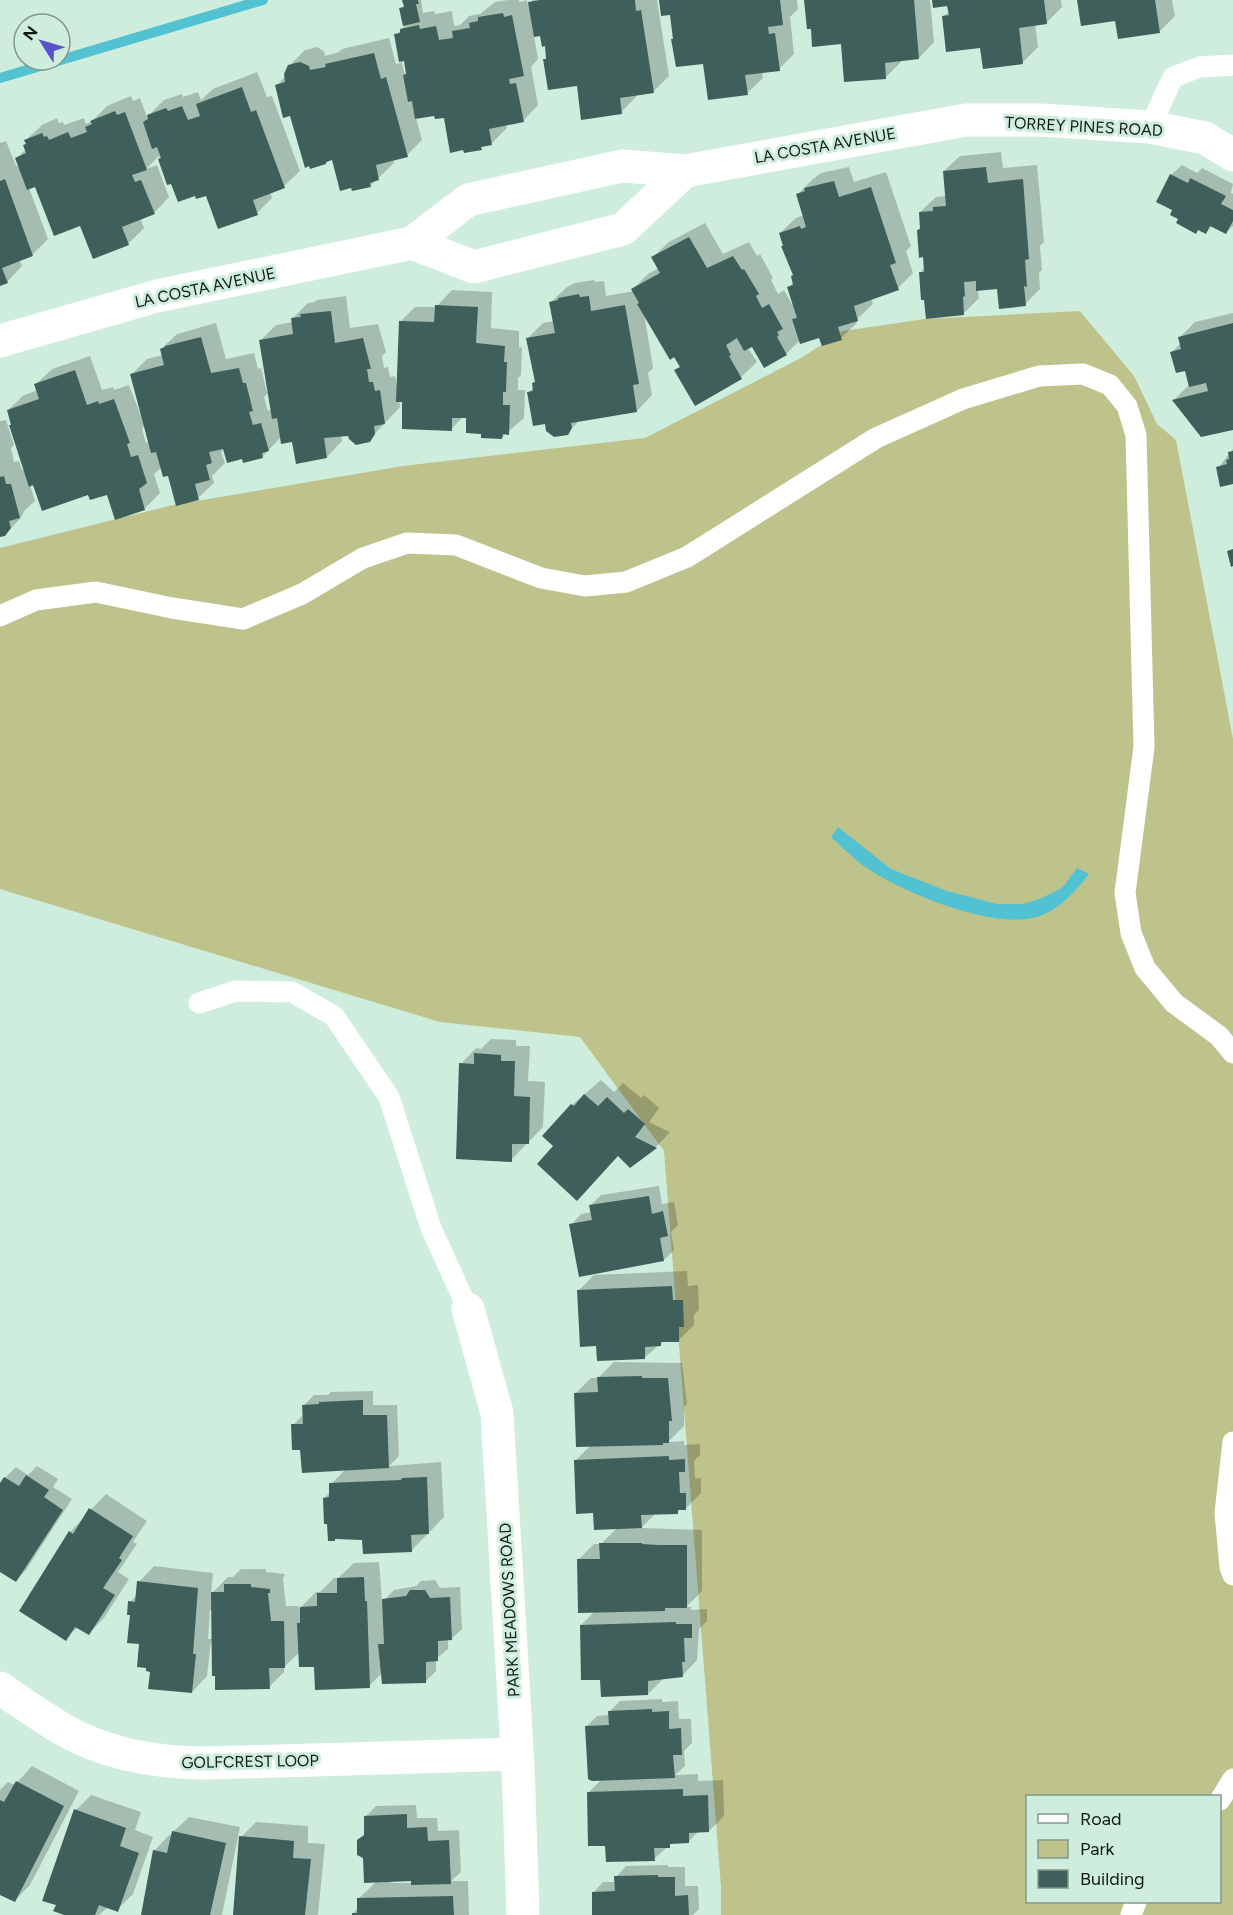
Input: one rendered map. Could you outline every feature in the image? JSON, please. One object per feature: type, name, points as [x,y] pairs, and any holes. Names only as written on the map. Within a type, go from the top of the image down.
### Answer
[{"type":"street","name":"TORREY PINES ROAD","points":[[966,120],[1041,120],[1150,127],[1205,138],[1233,155]]},
{"type":"street","name":"LA COSTA AVENUE","points":[[0,341],[157,296],[412,243],[468,201],[622,166],[685,171],[966,120]]},
{"type":"street","points":[[412,243],[474,267],[623,228],[685,171]]},
{"type":"street","name":"PARK MEADOWS ROAD","points":[[468,1309],[497,1413],[517,1754],[523,1915]]},
{"type":"street","name":"GOLFCREST LOOP","points":[[0,1688],[63,1729],[92,1743],[147,1760],[207,1763],[517,1754]]},
{"type":"lane","points":[[1150,127],[1173,77],[1200,67],[1233,65]]},
{"type":"lane","points":[[0,615],[36,600],[96,592],[172,608],[243,619],[302,594],[363,558],[407,543],[456,545],[541,578],[585,586],[626,582],[687,557],[876,438],[974,396],[1039,376],[1083,374],[1110,385],[1127,406],[1136,435],[1144,747],[1125,893],[1131,933],[1145,968],[1174,1003],[1219,1036],[1233,1053]]},
{"type":"lane","points":[[199,1003],[236,991],[292,992],[334,1016],[389,1096],[431,1228],[468,1309]]},
{"type":"lane","points":[[1233,1442],[1225,1513],[1230,1567],[1233,1575]]},
{"type":"lane","points":[[1221,1798],[1233,1779]]},
{"type":"green space","points":[[1080,311],[1134,376],[1157,424],[1176,440],[1233,739],[1233,1915],[721,1915],[721,1887],[664,1151],[580,1037],[440,1022],[0,889],[0,548],[173,505],[403,466],[645,438],[801,358],[843,331],[925,319]]},
{"type":"water","points":[[838,827],[891,869],[947,891],[997,904],[1023,904],[1042,898],[1063,887],[1077,868],[1089,874],[1064,901],[1049,912],[1032,918],[1013,920],[992,918],[920,896],[877,874],[861,864],[831,837]]},
{"type":"building","points":[[402,0],[418,0],[419,4],[416,4],[420,22],[403,26],[399,8],[404,7]]},
{"type":"building","points":[[635,0],[636,11],[641,10],[654,93],[620,98],[622,114],[581,120],[577,86],[548,90],[543,59],[546,59],[545,46],[542,47],[540,36],[534,37],[528,2]]},
{"type":"building","points":[[659,0],[780,0],[783,25],[768,27],[769,34],[775,33],[780,71],[745,75],[748,95],[708,100],[703,64],[676,67],[670,15],[661,16]]},
{"type":"building","points":[[804,0],[914,0],[919,59],[885,63],[886,79],[844,82],[841,44],[812,47],[811,29],[807,29]]},
{"type":"building","points":[[932,0],[1044,0],[1047,24],[1019,28],[1023,64],[983,69],[980,48],[946,52],[942,16],[949,15],[947,6],[933,8]]},
{"type":"building","points":[[1077,0],[1155,0],[1160,33],[1118,39],[1115,21],[1081,26]]},
{"type":"building","points":[[503,13],[504,17],[512,15],[524,76],[509,79],[510,84],[516,83],[524,122],[489,129],[492,145],[481,147],[482,150],[450,153],[444,118],[435,119],[434,116],[415,119],[412,101],[408,102],[403,75],[406,74],[404,61],[399,62],[394,34],[400,33],[400,29],[419,25],[420,29],[436,26],[439,40],[453,38],[452,31],[470,28],[469,23],[478,21],[478,17]]},
{"type":"building","points":[[374,53],[381,79],[386,77],[408,157],[376,165],[379,180],[370,183],[371,187],[340,191],[332,160],[310,169],[309,166],[305,168],[290,116],[283,118],[275,85],[285,82],[284,74],[288,65],[300,62],[309,66],[310,70],[326,67],[325,64]]},
{"type":"building","points":[[242,87],[251,112],[256,110],[285,188],[253,200],[258,215],[218,229],[206,196],[196,199],[195,196],[178,202],[171,184],[167,185],[158,159],[161,158],[157,147],[152,149],[143,122],[148,119],[147,115],[166,108],[168,111],[182,106],[188,120],[200,116],[196,104]]},
{"type":"building","points":[[115,111],[117,115],[125,112],[147,170],[132,175],[135,182],[141,180],[155,214],[122,227],[129,245],[93,259],[80,226],[54,236],[35,187],[27,190],[15,158],[26,153],[24,140],[42,133],[49,140],[68,132],[71,138],[87,132],[85,127],[92,124],[90,121]]},
{"type":"building","points":[[986,167],[988,183],[1023,179],[1029,259],[1025,260],[1026,306],[999,309],[997,289],[976,291],[976,281],[964,282],[964,315],[926,319],[924,300],[921,300],[919,272],[924,272],[923,257],[919,258],[917,230],[920,229],[919,212],[933,211],[933,207],[946,206],[943,171]]},
{"type":"building","points":[[1170,174],[1188,183],[1190,178],[1226,196],[1221,204],[1233,210],[1233,221],[1226,234],[1210,226],[1206,234],[1198,230],[1196,234],[1176,223],[1178,219],[1170,215],[1172,210],[1156,202]]},
{"type":"building","points":[[5,179],[33,256],[2,268],[8,283],[0,286],[0,181]]},
{"type":"building","points":[[834,181],[839,197],[871,187],[896,263],[890,265],[899,290],[854,306],[858,321],[838,327],[842,340],[822,346],[819,338],[800,344],[792,319],[797,318],[787,287],[793,285],[791,276],[793,275],[781,246],[783,246],[779,233],[800,226],[801,229],[806,227],[796,194],[805,191],[804,188]]},
{"type":"building","points":[[689,237],[707,268],[733,256],[742,270],[744,269],[759,294],[756,296],[762,308],[769,304],[783,329],[777,332],[779,335],[777,337],[787,355],[764,368],[752,347],[744,351],[737,338],[726,345],[731,355],[729,356],[742,379],[695,406],[674,370],[680,367],[674,357],[670,360],[637,304],[639,303],[631,289],[660,273],[651,257]]},
{"type":"building","points":[[579,294],[580,297],[589,296],[591,311],[625,305],[639,384],[633,385],[637,412],[571,423],[572,428],[568,435],[554,437],[546,431],[545,424],[533,426],[527,392],[533,391],[532,383],[535,382],[526,338],[555,333],[549,302]]},
{"type":"building","points":[[435,305],[478,307],[476,343],[505,346],[506,392],[503,392],[503,405],[510,405],[509,435],[503,434],[502,439],[481,438],[481,434],[466,433],[466,418],[452,418],[452,431],[402,429],[402,402],[396,402],[399,321],[434,322]]},
{"type":"building","points":[[331,311],[335,343],[363,338],[371,369],[367,369],[369,382],[373,382],[375,391],[380,390],[385,424],[374,426],[375,434],[370,442],[356,445],[348,436],[324,438],[327,458],[296,464],[292,442],[281,444],[277,418],[272,419],[259,340],[293,334],[291,318],[301,317],[300,314]]},
{"type":"building","points":[[1233,323],[1233,430],[1201,437],[1172,400],[1208,391],[1206,383],[1189,387],[1185,371],[1176,373],[1170,352],[1181,349],[1178,337]]},
{"type":"building","points":[[201,337],[211,373],[239,368],[243,383],[246,383],[253,411],[249,412],[253,425],[261,423],[269,451],[262,453],[263,458],[243,463],[242,459],[227,463],[223,449],[209,452],[212,463],[206,465],[210,480],[195,484],[199,500],[176,506],[168,476],[163,477],[156,452],[151,453],[130,374],[164,365],[160,349],[165,346]]},
{"type":"building","points":[[75,370],[87,405],[114,399],[130,443],[127,444],[131,457],[138,455],[147,483],[139,489],[145,510],[115,520],[107,495],[90,500],[88,495],[42,511],[33,485],[29,487],[9,425],[11,425],[7,410],[39,399],[34,384]]},
{"type":"building","points":[[1233,451],[1233,484],[1220,487],[1216,467],[1227,464],[1228,452]]},
{"type":"building","points":[[4,476],[6,484],[11,484],[20,518],[9,521],[11,528],[5,536],[0,537],[0,477]]},
{"type":"building","points":[[1233,549],[1233,566],[1231,567],[1227,551]]},
{"type":"building","points":[[474,1053],[501,1055],[501,1061],[515,1061],[514,1096],[530,1097],[529,1144],[512,1144],[512,1162],[456,1159],[459,1063],[474,1064]]},
{"type":"building","points":[[584,1094],[598,1106],[607,1097],[624,1113],[628,1109],[645,1124],[635,1137],[657,1148],[630,1168],[618,1156],[577,1201],[537,1164],[553,1146],[542,1136],[571,1104],[574,1106]]},
{"type":"building","points":[[649,1196],[652,1214],[663,1211],[668,1236],[660,1238],[664,1261],[579,1277],[569,1224],[592,1220],[589,1205]]},
{"type":"building","points":[[672,1286],[673,1300],[683,1300],[684,1327],[679,1327],[679,1342],[661,1342],[661,1346],[645,1347],[645,1359],[597,1361],[596,1346],[580,1347],[577,1290]]},
{"type":"building","points":[[642,1376],[642,1378],[668,1378],[672,1421],[669,1421],[669,1443],[576,1447],[574,1393],[598,1392],[597,1377]]},
{"type":"building","points":[[363,1400],[363,1415],[387,1415],[389,1468],[302,1473],[300,1450],[292,1450],[291,1424],[303,1424],[302,1405]]},
{"type":"building","points":[[669,1456],[669,1460],[685,1459],[685,1472],[679,1472],[680,1493],[686,1493],[686,1510],[678,1510],[678,1514],[641,1515],[642,1528],[594,1530],[593,1513],[576,1514],[574,1460]]},
{"type":"building","points":[[26,1475],[49,1490],[44,1497],[63,1510],[16,1582],[0,1572],[0,1483],[4,1477],[19,1486]]},
{"type":"building","points":[[427,1477],[429,1534],[411,1535],[412,1552],[363,1554],[362,1540],[328,1541],[327,1524],[324,1524],[323,1498],[329,1497],[329,1483]]},
{"type":"building","points":[[89,1508],[133,1536],[119,1558],[122,1560],[103,1588],[115,1595],[89,1635],[75,1627],[66,1641],[19,1611],[69,1531],[73,1534]]},
{"type":"building","points":[[599,1543],[687,1545],[687,1608],[665,1608],[665,1611],[578,1613],[577,1559],[600,1559]]},
{"type":"building","points":[[364,1577],[370,1688],[315,1690],[314,1667],[299,1667],[297,1623],[300,1623],[300,1607],[317,1606],[317,1593],[337,1593],[337,1578]]},
{"type":"building","points":[[137,1581],[198,1588],[192,1693],[148,1689],[150,1672],[146,1671],[146,1668],[137,1667],[139,1644],[127,1643],[130,1615],[127,1615],[128,1601],[135,1602]]},
{"type":"building","points":[[224,1584],[251,1584],[251,1587],[270,1589],[268,1593],[271,1621],[284,1621],[285,1668],[269,1668],[270,1689],[215,1690],[215,1676],[212,1676],[211,1592],[224,1592]]},
{"type":"building","points":[[410,1590],[425,1590],[430,1598],[450,1597],[452,1640],[438,1641],[438,1661],[426,1662],[426,1683],[382,1684],[378,1644],[384,1644],[382,1599],[406,1596]]},
{"type":"building","points":[[676,1622],[676,1624],[692,1624],[692,1638],[684,1638],[683,1677],[648,1681],[648,1695],[601,1697],[600,1680],[581,1680],[580,1625]]},
{"type":"building","points":[[652,1709],[652,1712],[669,1711],[669,1729],[681,1728],[682,1755],[673,1755],[675,1778],[592,1781],[588,1779],[585,1726],[609,1725],[608,1711]]},
{"type":"building","points":[[16,1781],[64,1806],[15,1902],[0,1895],[0,1800],[4,1802]]},
{"type":"building","points":[[683,1789],[683,1796],[708,1795],[709,1832],[689,1833],[689,1843],[670,1844],[670,1848],[654,1848],[655,1861],[606,1862],[605,1846],[588,1846],[587,1792]]},
{"type":"building","points":[[74,1809],[126,1828],[120,1846],[139,1853],[118,1912],[99,1905],[95,1915],[64,1915],[53,1911],[56,1905],[42,1901]]},
{"type":"building","points":[[407,1814],[407,1828],[427,1827],[428,1841],[449,1840],[451,1884],[411,1885],[411,1881],[364,1883],[363,1858],[357,1855],[357,1840],[364,1835],[364,1816]]},
{"type":"building","points":[[172,1831],[226,1843],[210,1915],[141,1915],[153,1850],[167,1853]]},
{"type":"building","points":[[239,1836],[294,1841],[293,1858],[311,1859],[305,1915],[233,1915]]},
{"type":"building","points":[[658,1875],[658,1877],[675,1877],[675,1896],[688,1895],[689,1915],[592,1915],[592,1892],[615,1891],[614,1876]]},
{"type":"building","points":[[453,1896],[454,1915],[352,1915],[352,1913],[357,1913],[357,1898]]},
{"type":"waterway","points":[[0,78],[263,0]]}]
